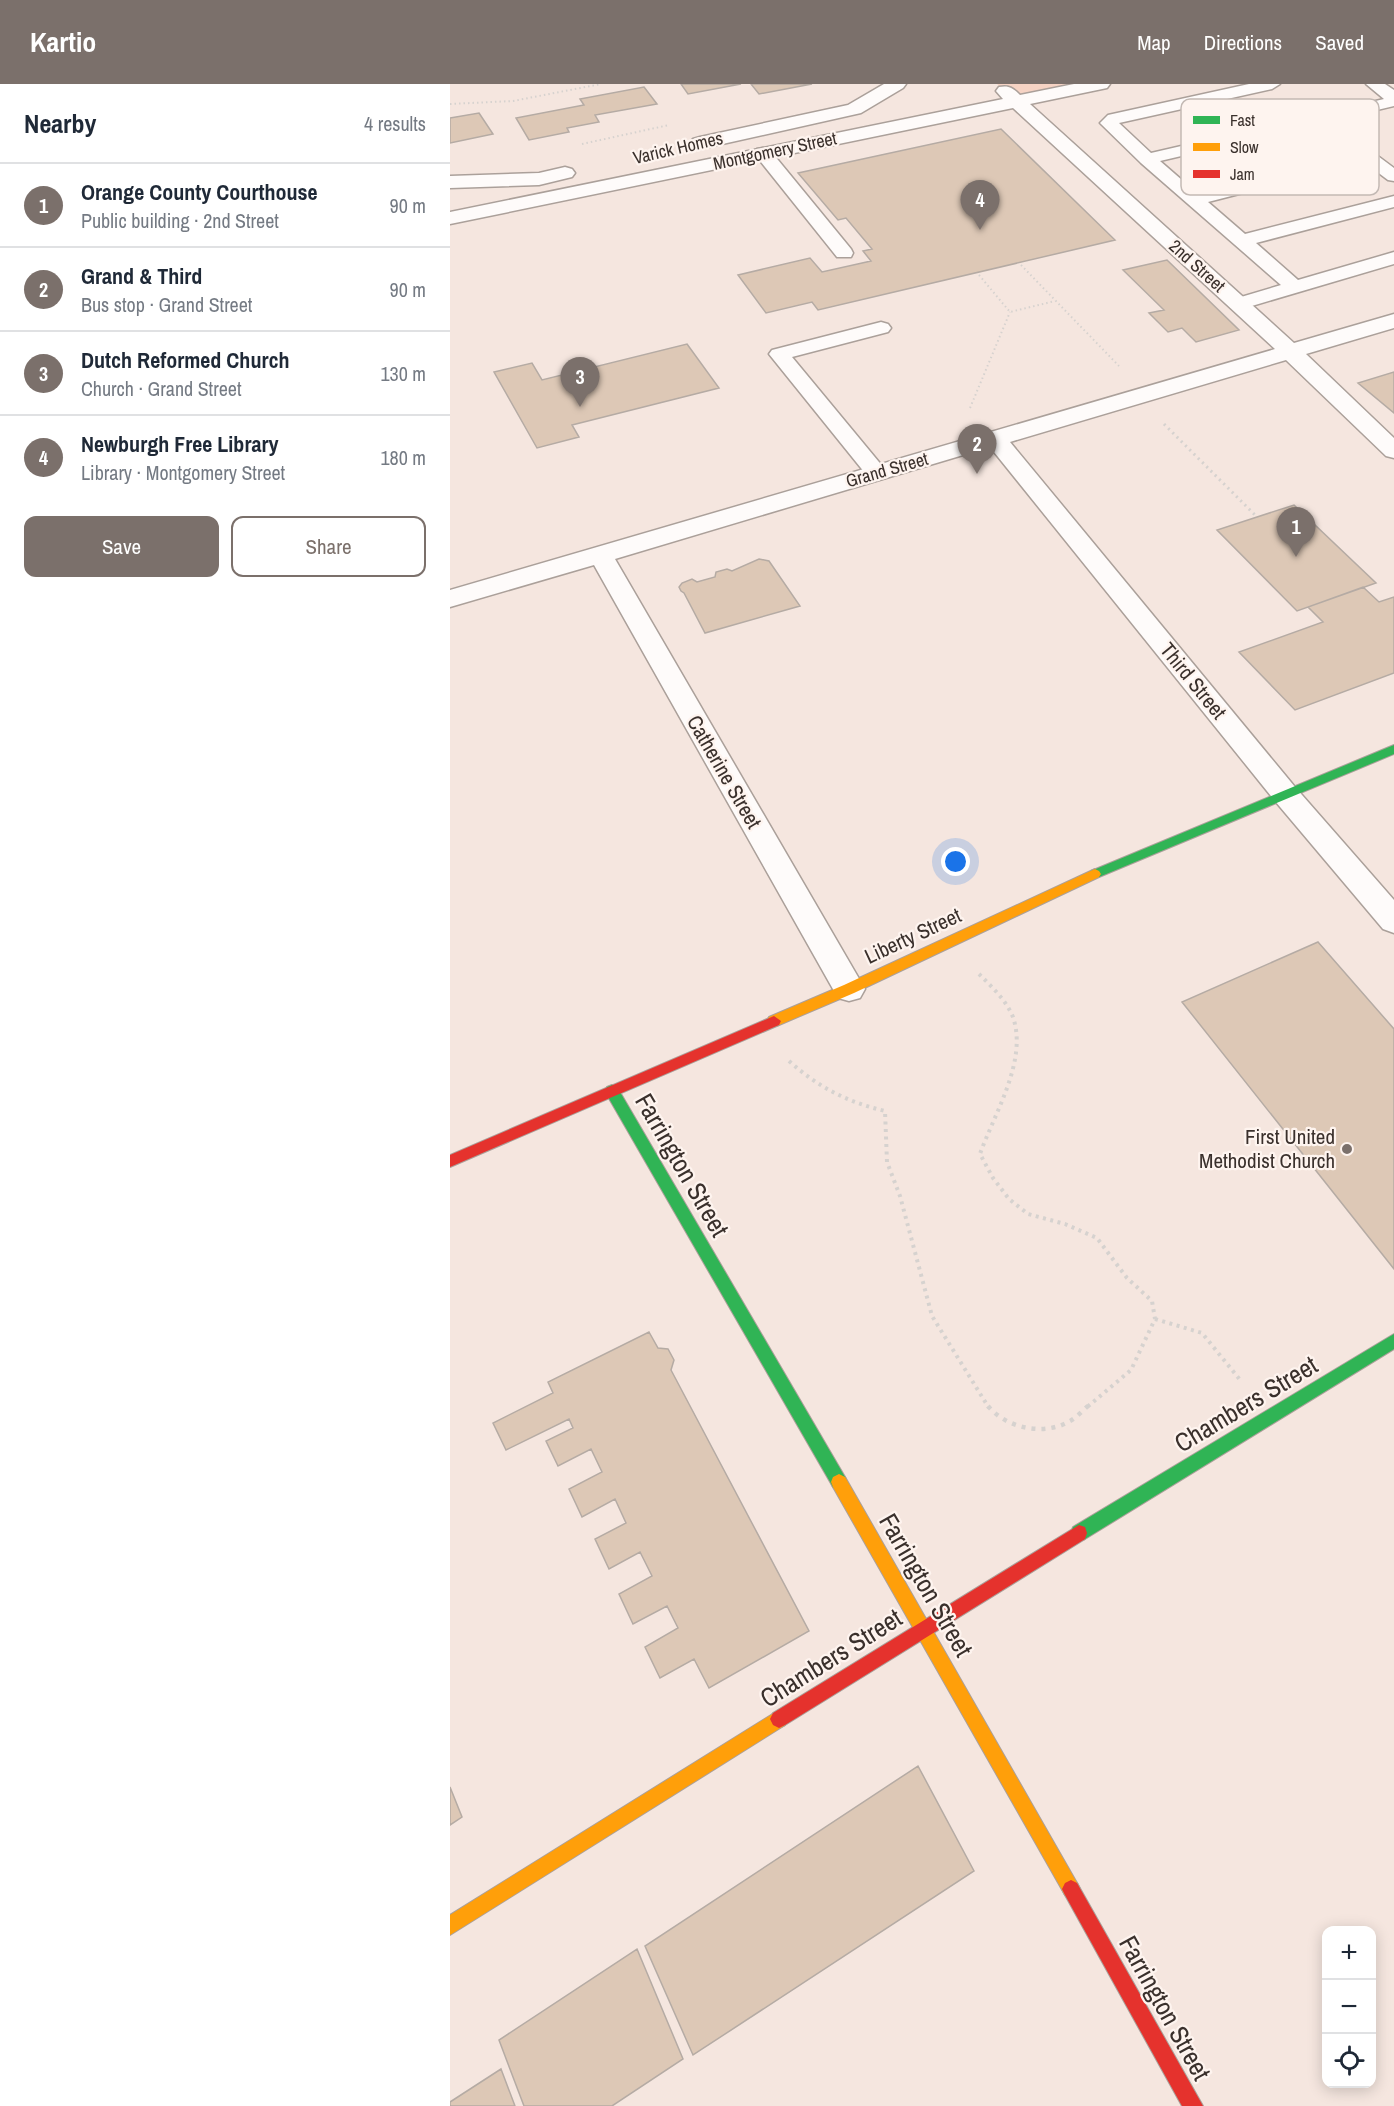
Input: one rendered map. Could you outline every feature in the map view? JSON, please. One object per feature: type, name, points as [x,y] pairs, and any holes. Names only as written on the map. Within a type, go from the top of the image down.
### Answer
[{"type":"street","name":"Varick Homes","points":[[679,148],[854,109],[897,84]]},
{"type":"street","name":"2nd Street","points":[[997,84],[1290,351],[1394,451]]},
{"type":"street","name":"Montgomery Street","points":[[450,218],[1101,84]]},
{"type":"street","points":[[450,182],[538,179],[585,169]]},
{"type":"street","name":"Grand Street","points":[[450,599],[1394,321]]},
{"type":"street","name":"Third Street","points":[[995,438],[1285,794],[1394,921]]},
{"type":"street","name":"Catherine Street","points":[[600,554],[849,989]]},
{"type":"street","name":"Liberty Street","points":[[450,1161],[849,989],[1100,872],[1394,749]]},
{"type":"street","name":"Farrington Street","points":[[612,1091],[924,1628],[1193,2106]]},
{"type":"street","name":"Chambers Street","points":[[450,1926],[924,1628],[1394,1341]]},
{"type":"lane","points":[[1202,99],[1272,84]]},
{"type":"lane","points":[[1374,84],[1393,97],[1391,102],[1379,105]]},
{"type":"lane","points":[[1181,104],[1114,118],[1109,123],[1181,188]]},
{"type":"lane","points":[[1147,159],[1181,151]]},
{"type":"lane","points":[[763,153],[844,253]]},
{"type":"lane","points":[[1379,165],[1394,176]]},
{"type":"lane","points":[[1189,195],[1295,286]]},
{"type":"lane","points":[[1195,200],[1214,195]]},
{"type":"lane","points":[[1242,241],[1394,201]]},
{"type":"lane","points":[[1238,303],[1394,258]]},
{"type":"lane","points":[[877,473],[779,354],[881,328]]},
{"type":"path","points":[[450,104],[513,101],[601,84]]},
{"type":"path","points":[[576,145],[677,123]]},
{"type":"path","points":[[1022,265],[1145,394]]},
{"type":"path","points":[[979,275],[1010,312]]},
{"type":"path","points":[[1010,312],[1055,301]]},
{"type":"path","points":[[953,450],[1010,312]]},
{"type":"path","points":[[1164,424],[1257,517]]},
{"type":"path","points":[[789,1061],[807,1078],[831,1095],[885,1111],[887,1161],[900,1197],[932,1316],[990,1409],[1012,1424],[1039,1430],[1069,1422],[1131,1370],[1155,1319],[1152,1301],[1126,1278],[1097,1238],[1065,1224],[1028,1214],[1009,1199],[993,1178],[980,1154],[1009,1084],[1017,1050],[1016,1021],[998,989],[979,974]]},
{"type":"path","points":[[1155,1319],[1202,1333],[1270,1417]]},
{"type":"shaded area","points":[[997,84],[1103,84],[1017,102]]},
{"type":"building","points":[[681,84],[741,84],[688,94]]},
{"type":"building","points":[[751,84],[812,84],[759,94]]},
{"type":"building","points":[[644,87],[657,104],[595,115],[599,122],[567,128],[569,132],[529,140],[516,118],[584,105],[580,99]]},
{"type":"building","points":[[479,113],[493,134],[450,143],[450,118]]},
{"type":"building","points":[[1001,129],[1115,240],[818,310],[812,302],[766,313],[738,275],[810,258],[822,272],[871,261],[863,251],[872,249],[846,218],[838,220],[798,173]]},
{"type":"building","points":[[1167,260],[1239,330],[1196,342],[1182,328],[1168,332],[1149,313],[1164,310],[1123,270]]},
{"type":"building","points":[[687,344],[719,388],[572,425],[579,437],[537,448],[494,372],[532,363],[542,380]]},
{"type":"building","points":[[1394,372],[1394,413],[1358,383]]},
{"type":"building","points":[[1294,505],[1376,583],[1297,611],[1217,530]]},
{"type":"building","points":[[759,559],[769,561],[800,606],[705,633],[679,587],[682,583],[692,579],[697,582],[715,577],[716,572],[727,569],[732,571]]},
{"type":"building","points":[[1363,587],[1379,602],[1394,597],[1394,673],[1295,710],[1239,652],[1323,622],[1308,607]]},
{"type":"building","name":"First United Methodist Church","points":[[1318,942],[1394,1029],[1394,1269],[1182,1002]]},
{"type":"building","points":[[649,1332],[658,1348],[668,1349],[674,1360],[671,1370],[809,1631],[709,1688],[694,1659],[660,1678],[645,1647],[678,1628],[667,1606],[633,1624],[619,1594],[652,1576],[640,1552],[609,1569],[595,1539],[626,1523],[615,1499],[582,1517],[569,1489],[602,1472],[591,1449],[558,1466],[546,1441],[573,1428],[569,1419],[506,1450],[493,1423],[553,1393],[548,1382]]},
{"type":"building","points":[[918,1766],[974,1871],[693,2055],[645,1946]]},
{"type":"building","points":[[450,1787],[462,1817],[450,1825]]},
{"type":"building","points":[[637,1949],[683,2059],[612,2106],[524,2106],[499,2040]]},
{"type":"building","points":[[501,2069],[515,2106],[450,2106],[450,2102]]},
{"type":"traffic: fast","points":[[1095,874],[1394,749]]},
{"type":"traffic: fast","points":[[612,1091],[839,1482]]},
{"type":"traffic: fast","points":[[1079,1533],[1394,1341]]},
{"type":"traffic: slow","points":[[774,1021],[849,989],[1095,874]]},
{"type":"traffic: slow","points":[[839,1482],[1071,1889]]},
{"type":"traffic: slow","points":[[450,1926],[779,1719]]},
{"type":"traffic: jam","points":[[450,1161],[774,1021]]},
{"type":"traffic: jam","points":[[779,1719],[1079,1533]]},
{"type":"traffic: jam","points":[[1071,1889],[1193,2106]]},
{"type":"place","name":"Newburgh Free Library","points":[[980,230]]},
{"type":"place","name":"Dutch Reformed Church","points":[[580,407]]},
{"type":"place","name":"Grand & Third","points":[[977,474]]},
{"type":"place","name":"Orange County Courthouse","points":[[1296,557]]},
{"type":"place","name":"First United Methodist Church","points":[[1347,1149]]}]
